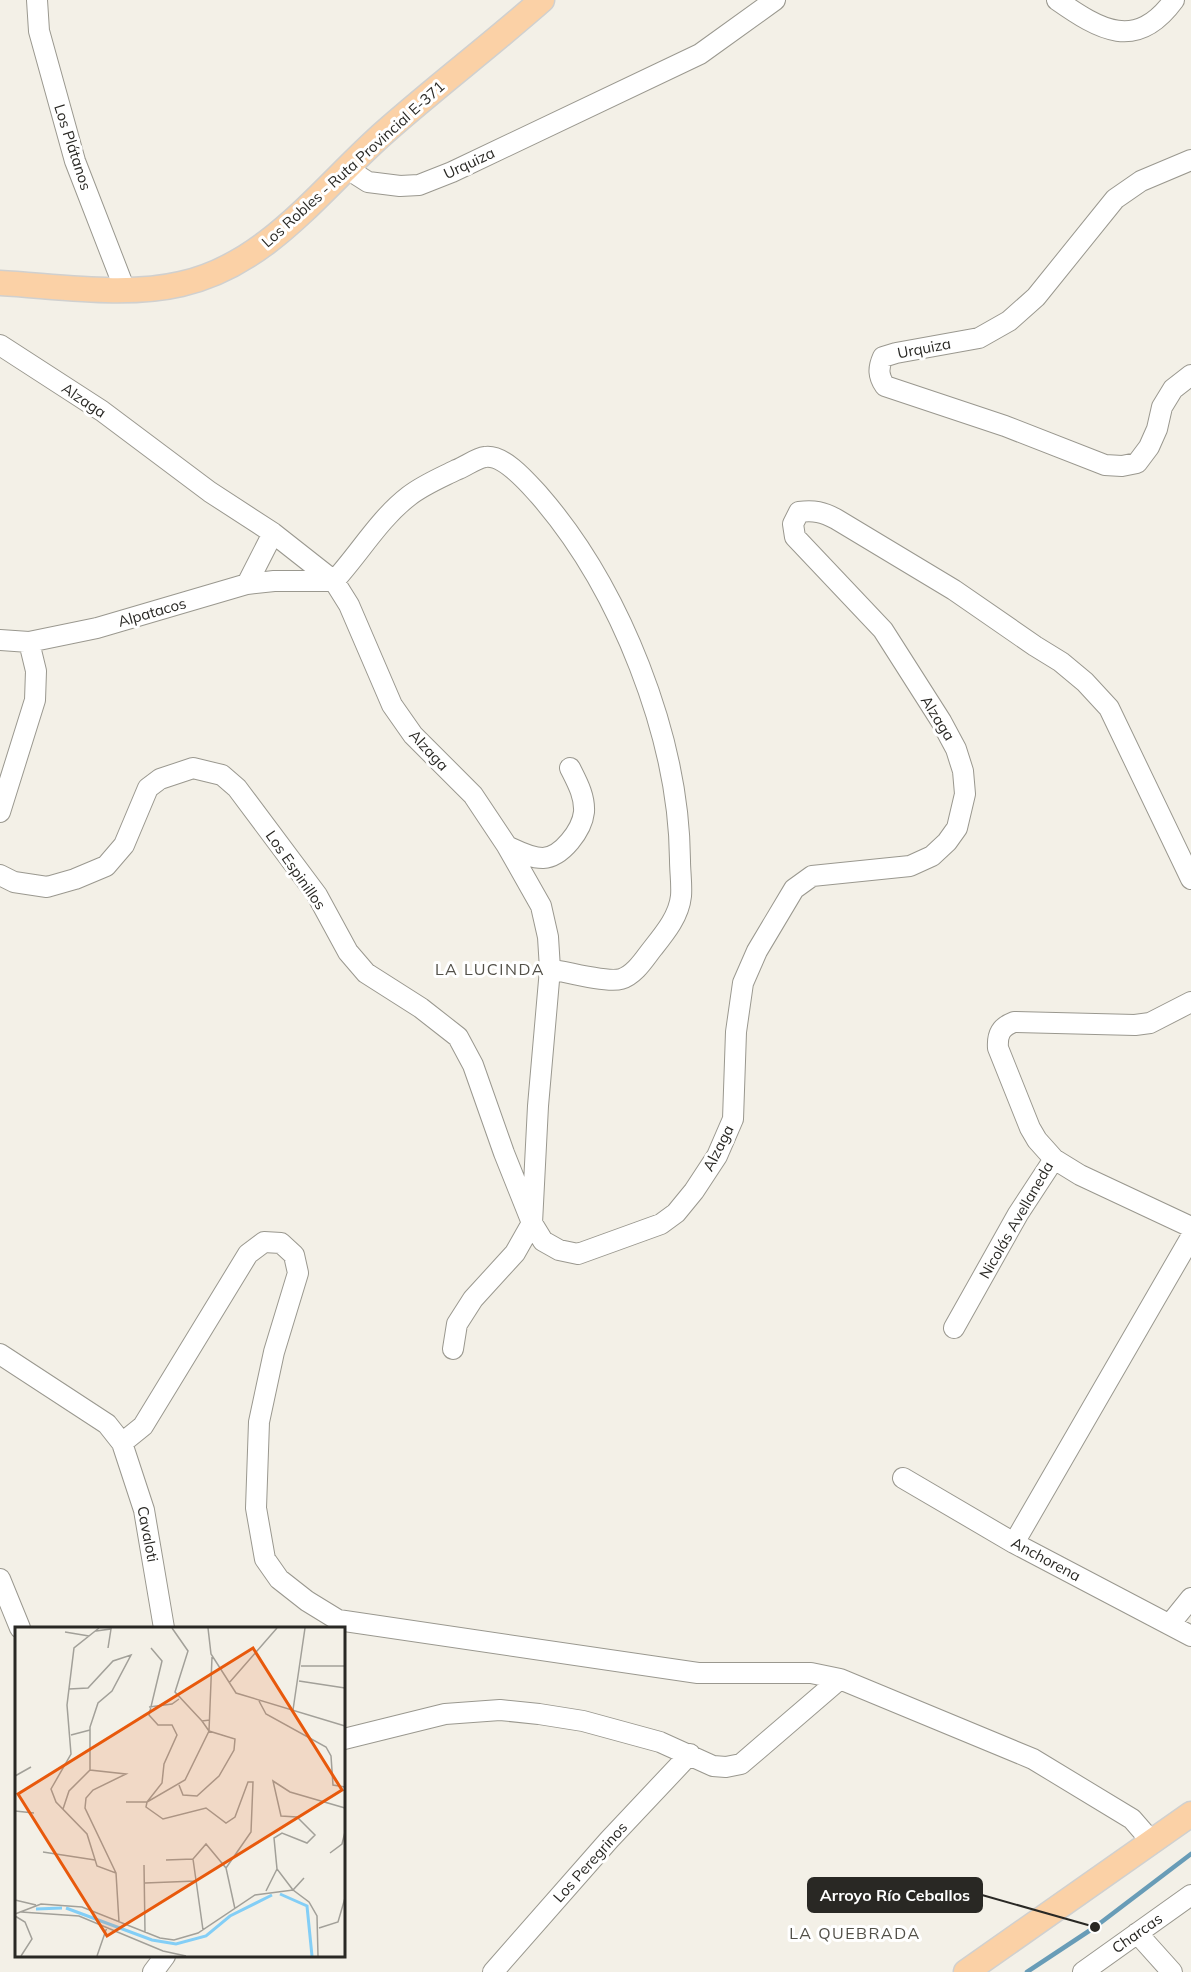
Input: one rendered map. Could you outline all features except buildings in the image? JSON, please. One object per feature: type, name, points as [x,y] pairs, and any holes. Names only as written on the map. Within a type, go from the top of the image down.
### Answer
[{"type":"main road","name":"Los Robles - Ruta Provincial E-371","points":[[0,284],[125,290],[182,284],[211,275],[238,262],[269,242],[430,92],[539,1]]},
{"type":"main road","points":[[966,1972],[1191,1814]]},
{"type":"street","name":"Los Plátanos","points":[[37,0],[39,31],[75,161],[125,290]]},
{"type":"street","name":"Urquiza","points":[[346,168],[369,182],[400,186],[419,185],[700,54],[775,0]]},
{"type":"street","points":[[1057,0],[1103,28],[1128,33],[1151,24],[1174,0]]},
{"type":"street","name":"Urquiza","points":[[1191,160],[1141,182],[1115,199],[1036,297],[1010,321],[979,338],[883,357],[879,367],[880,380],[885,386],[1005,426],[1106,465],[1122,466],[1137,463],[1149,447],[1157,429],[1162,407],[1173,389],[1191,375]]},
{"type":"street","name":"Alzaga","points":[[0,345],[102,411],[210,492],[273,533],[334,581],[350,605],[392,705],[413,735],[473,795],[507,846],[541,906],[548,936],[550,969],[538,1106],[532,1223],[543,1240],[559,1250],[578,1254],[661,1224],[676,1213],[717,1156],[733,1119],[736,1032],[743,983],[757,951],[794,889],[812,876],[910,866],[932,856],[947,842],[957,828],[965,794],[963,771],[956,748],[942,720],[883,630],[795,537],[793,524],[799,512],[813,510],[825,513],[846,525],[954,590],[1061,662],[1085,682],[1109,708],[1191,879]]},
{"type":"street","points":[[334,581],[386,519],[408,497],[427,484],[485,457],[498,459],[522,476],[573,540],[607,595],[648,687],[671,768],[680,831],[681,898],[670,926],[640,966],[621,979],[550,969]]},
{"type":"street","points":[[248,584],[273,533]]},
{"type":"street","name":"Alpatacos","points":[[0,640],[29,642],[97,628],[248,584],[274,580],[334,581]]},
{"type":"street","points":[[0,812],[34,700],[36,671],[29,642]]},
{"type":"street","name":"Los Espinillos","points":[[0,875],[14,882],[47,887],[75,879],[106,866],[124,845],[148,788],[160,778],[193,768],[222,775],[237,788],[316,895],[348,952],[366,973],[421,1008],[458,1037],[473,1065],[504,1154],[532,1223]]},
{"type":"street","points":[[507,846],[532,856],[545,858],[572,841],[584,813],[582,791],[570,768]]},
{"type":"street","name":"Nicolás Avellaneda","points":[[954,1328],[1018,1214],[1054,1159],[1037,1140],[1030,1128],[998,1048],[998,1036],[1004,1026],[1014,1022],[1135,1025],[1150,1023],[1191,1002]]},
{"type":"street","points":[[1054,1159],[1080,1174],[1191,1227]]},
{"type":"street","points":[[453,1349],[457,1324],[473,1299],[514,1253],[532,1223]]},
{"type":"street","points":[[1014,1543],[1191,1237]]},
{"type":"street","points":[[0,1354],[107,1424],[122,1443],[143,1426],[248,1254],[264,1242],[281,1243],[294,1254],[298,1273],[274,1352],[259,1422],[256,1508],[265,1558],[279,1579],[307,1601],[338,1620],[698,1672],[811,1673],[840,1679],[1033,1759],[1132,1819],[1152,1842]]},
{"type":"street","name":"Cavaloti","points":[[122,1443],[144,1510],[164,1627]]},
{"type":"street","name":"Anchorena","points":[[903,1478],[1014,1543],[1191,1636]]},
{"type":"street","points":[[0,1579],[19,1627]]},
{"type":"street","points":[[1170,1624],[1191,1598]]},
{"type":"street","points":[[345,1739],[445,1714],[500,1710],[583,1722],[660,1742],[713,1766],[726,1767],[741,1764],[840,1679]]},
{"type":"street","name":"Los Peregrinos","points":[[493,1972],[609,1840],[690,1754]]},
{"type":"street","name":"Charcas","points":[[1083,1972],[1191,1895]]},
{"type":"street","points":[[1137,1934],[1172,1972]]},
{"type":"street","points":[[153,1972],[164,1957]]},
{"type":"waterway","points":[[1027,1972],[1095,1927],[1191,1854]]},
{"type":"place","name":"Arroyo Río Ceballos","points":[[1095,1927]]},
{"type":"district","name":"LA LUCINDA","points":[[490,969]]},
{"type":"district","name":"LA QUEBRADA","points":[[855,1933]]}]
